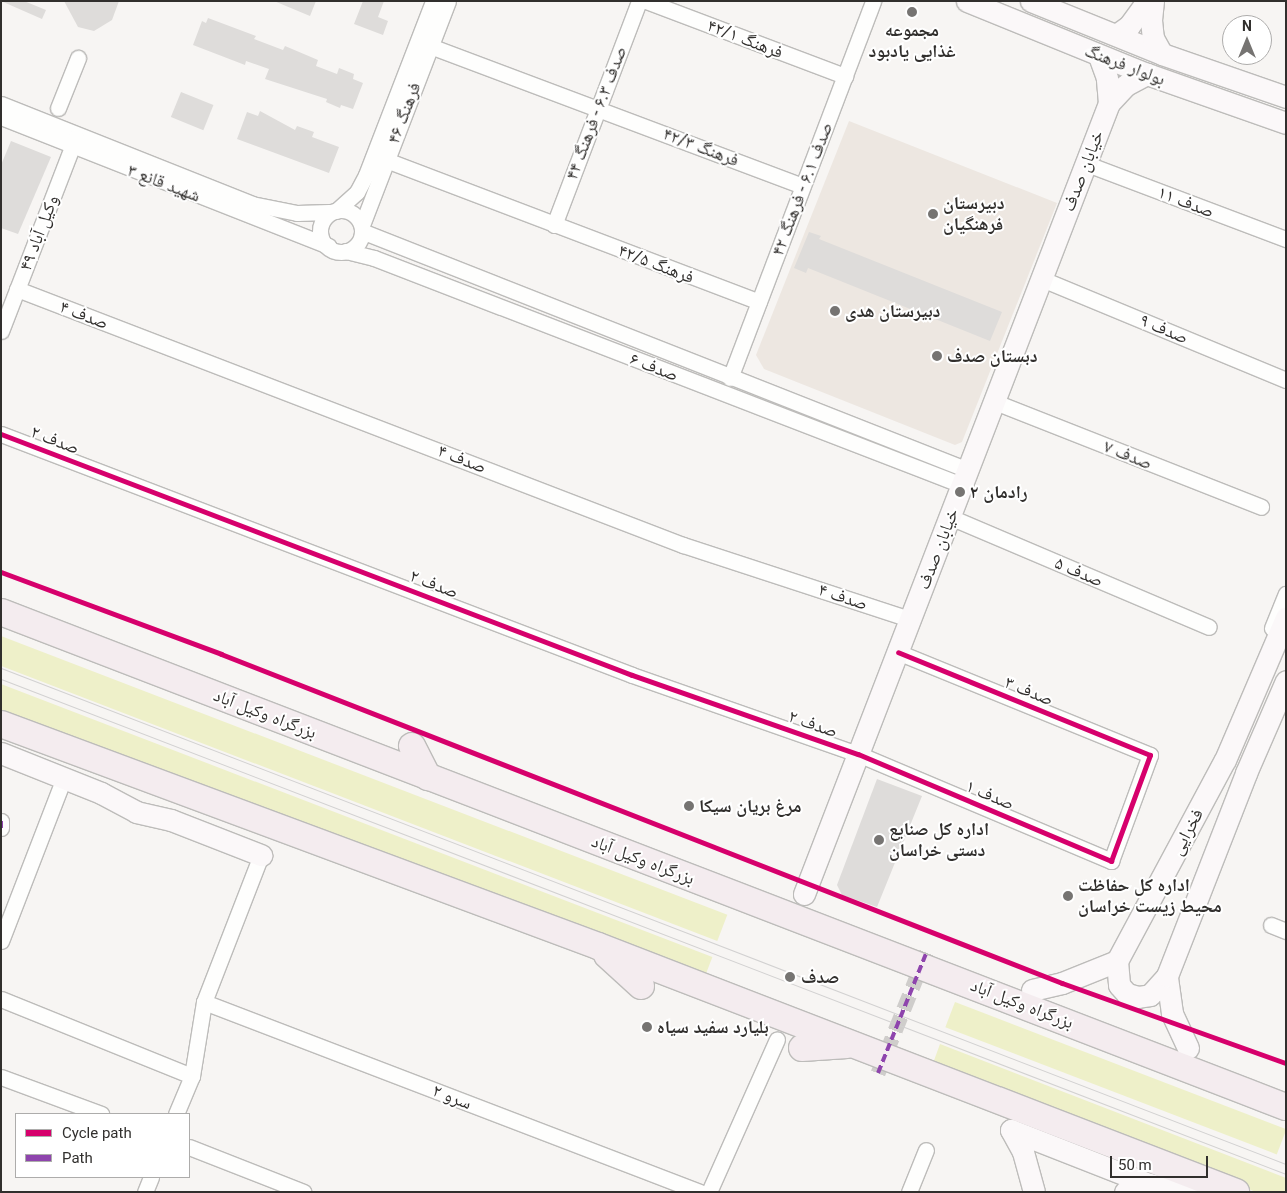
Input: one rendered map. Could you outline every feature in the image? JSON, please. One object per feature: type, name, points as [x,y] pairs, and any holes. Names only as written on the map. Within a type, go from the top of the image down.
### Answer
[{"type":"highway","name":"بزرگراه وکیل آباد","points":[[1,612],[1286,1107]]},
{"type":"highway","points":[[1,724],[598,946],[1236,1192]]},
{"type":"highway","points":[[412,746],[428,778]]},
{"type":"highway","points":[[598,946],[641,986]]},
{"type":"highway","points":[[1058,1018],[1106,1017]]},
{"type":"highway","points":[[802,1048],[855,1045]]},
{"type":"street","name":"فرهنگ ۴۶","points":[[332,212],[357,192],[366,175],[433,1]]},
{"type":"street","name":"فرهنگ ۴۶","points":[[363,229],[386,160],[448,1]]},
{"type":"street","name":"صدف ۶.۳ - فرهنگ ۴۴","points":[[554,225],[639,1]]},
{"type":"street","name":"فرهنگ ۴۲/۱","points":[[646,1],[845,76]]},
{"type":"street","name":"صدف ۶.۱ - فرهنگ ۴۲","points":[[730,378],[873,1]]},
{"type":"street","name":"بولوار فرهنگ","points":[[967,1],[1005,8],[1100,56],[1286,123]]},
{"type":"street","name":"بولوار فرهنگ","points":[[1031,1],[1162,54],[1286,97]]},
{"type":"street","points":[[1116,35],[1129,26],[1147,1]]},
{"type":"street","points":[[1154,1],[1151,20],[1153,38],[1162,54]]},
{"type":"street","name":"فرهنگ ۴۲/۳","points":[[430,46],[803,186]]},
{"type":"street","points":[[1100,56],[1107,78],[1109,103]]},
{"type":"street","points":[[58,108],[78,58]]},
{"type":"street","points":[[1109,103],[1126,85],[1147,74]]},
{"type":"street","name":"خیابان صدف","points":[[806,888],[1109,103]]},
{"type":"street","name":"شهید قانع ۳","points":[[1,104],[74,142],[328,246]]},
{"type":"street","name":"شهید قانع ۳","points":[[1,117],[252,204],[297,213],[332,212]]},
{"type":"street","name":"وکیل آباد ۴۹","points":[[1,331],[5,310],[17,289],[74,142]]},
{"type":"street","name":"فرهنگ ۴۲/۵","points":[[386,160],[759,302]]},
{"type":"street","name":"صدف ۱۱","points":[[1087,164],[1286,240]]},
{"type":"street","points":[[332,212],[353,216],[363,229],[358,246],[346,251],[328,246],[318,229],[319,222],[332,212]]},
{"type":"street","name":"صدف ۶","points":[[363,229],[587,322],[730,378],[965,478]]},
{"type":"street","name":"صدف ۶","points":[[346,251],[374,258],[580,338],[965,478]]},
{"type":"street","name":"صدف ۹","points":[[1042,279],[1286,380]]},
{"type":"street","name":"صدف ۴","points":[[17,289],[683,544],[910,619]]},
{"type":"street","points":[[580,338],[587,322]]},
{"type":"street","name":"صدف ۷","points":[[994,402],[1261,507]]},
{"type":"street","name":"صدف ۲","points":[[1,434],[632,675],[858,754]]},
{"type":"street","name":"صدف ۵","points":[[950,517],[1209,627]]},
{"type":"street","points":[[1272,655],[1264,648],[1286,594]]},
{"type":"street","name":"فخرایی","points":[[1117,961],[1225,760],[1272,655],[1286,618]]},
{"type":"street","name":"صدف ۳","points":[[898,652],[1150,755],[1110,861]]},
{"type":"street","name":"فخرایی","points":[[1188,1048],[1172,1013],[1167,976],[1246,773],[1286,681]]},
{"type":"street","points":[[1,753],[101,793],[136,812],[171,820],[261,855],[204,1002],[192,1076],[176,1113]]},
{"type":"street","name":"صدف ۱","points":[[858,754],[1110,861]]},
{"type":"street","points":[[1,941],[64,778]]},
{"type":"street","points":[[1,821],[1,828]]},
{"type":"street","points":[[1271,925],[1286,931]]},
{"type":"street","points":[[1032,990],[1062,983],[1117,961],[1119,985],[1127,994],[1138,997],[1150,995],[1167,976]]},
{"type":"street","points":[[1,999],[192,1076]]},
{"type":"street","name":"سرو ۲","points":[[204,1002],[700,1192]]},
{"type":"street","points":[[709,1192],[777,1039]]},
{"type":"street","points":[[1,1077],[98,1113]]},
{"type":"street","points":[[1034,1192],[1023,1152],[1011,1130],[1149,1184],[1186,1192]]},
{"type":"street","points":[[190,1147],[304,1192]]},
{"type":"street","points":[[909,1192],[926,1150]]},
{"type":"street","points":[[144,1192],[151,1178]]},
{"type":"street","points":[[1125,1192],[1149,1184]]},
{"type":"shaded area","points":[[849,121],[1057,203],[962,442],[955,445],[764,369],[756,355]]},
{"type":"green space","points":[[1,636],[727,915],[717,941],[1,666]]},
{"type":"green space","points":[[1,684],[712,957],[703,982],[1,713]]},
{"type":"green space","points":[[955,1002],[1286,1129],[1277,1154],[945,1027]]},
{"type":"green space","points":[[940,1044],[1286,1178],[1286,1192],[1256,1192],[932,1066]]},
{"type":"building","points":[[1,1],[24,1],[46,10],[42,19]]},
{"type":"building","points":[[64,1],[119,1],[112,20],[94,31],[78,27]]},
{"type":"building","points":[[274,1],[316,1],[310,16]]},
{"type":"building","points":[[363,1],[384,1],[378,17],[388,21],[383,35],[354,24]]},
{"type":"building","points":[[208,18],[256,36],[254,39],[283,50],[285,46],[318,60],[316,66],[337,74],[339,68],[354,74],[353,79],[363,83],[353,109],[341,105],[340,108],[326,102],[327,99],[265,79],[269,69],[246,61],[245,65],[193,45],[202,21],[206,23]]},
{"type":"building","points":[[181,92],[213,105],[203,130],[171,117]]},
{"type":"building","points":[[260,111],[295,130],[297,126],[314,132],[312,137],[339,147],[329,173],[237,139],[247,112],[258,116]]},
{"type":"building","points":[[11,141],[51,157],[18,234],[1,228],[1,165]]},
{"type":"building","points":[[809,232],[821,236],[819,239],[1002,312],[990,341],[808,268],[806,273],[794,268]]},
{"type":"building","name":"اداره کل صنایع دستی خراسان","points":[[877,779],[922,796],[877,907],[842,895],[837,885]]},
{"type":"tunnel","points":[[878,1073],[927,951]]},
{"type":"tram line","points":[[1,668],[1286,1164]]},
{"type":"tram line","points":[[1,679],[1286,1174]]},
{"type":"marked path","points":[[1,821],[1,828]]},
{"type":"marked path","points":[[878,1073],[927,951]]},
{"type":"cycle path","points":[[1,434],[632,675],[858,754],[1111,861],[1150,755],[898,652]]},
{"type":"cycle path","points":[[1,572],[221,654],[1062,983],[1286,1063]]},
{"type":"place","name":"مجموعه غذایی یادبود","points":[[912,12]]},
{"type":"place","name":"دبیرستان فرهنگیان","points":[[933,214]]},
{"type":"place","name":"دبیرستان هدی","points":[[835,311]]},
{"type":"place","name":"دبستان صدف","points":[[937,356]]},
{"type":"place","name":"رادمان ۲","points":[[960,492]]},
{"type":"place","name":"مرغ بریان سیکا","points":[[689,806]]},
{"type":"place","name":"اداره کل صنایع دستی خراسان","points":[[879,840]]},
{"type":"place","name":"اداره کل حفاظت محیط زیست خراسان","points":[[1068,896]]},
{"type":"place","name":"صدف","points":[[790,977]]},
{"type":"place","name":"بلیارد سفید سیاه","points":[[647,1027]]}]
